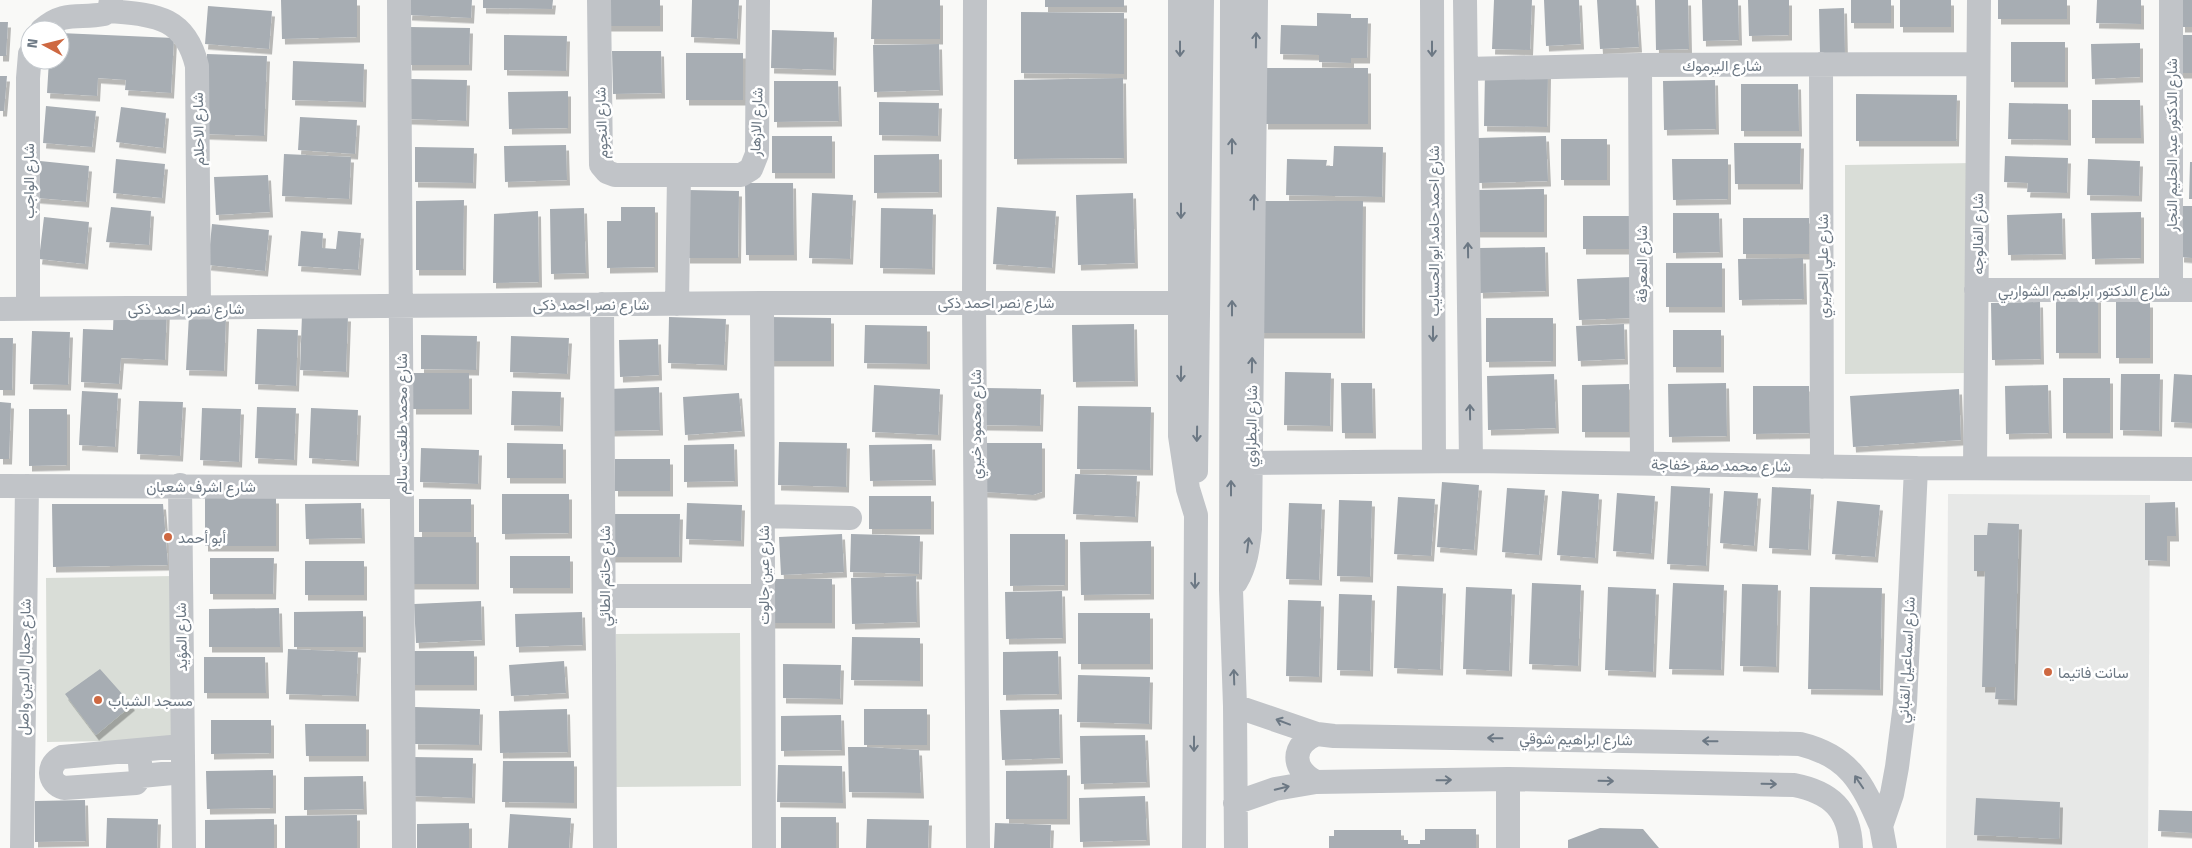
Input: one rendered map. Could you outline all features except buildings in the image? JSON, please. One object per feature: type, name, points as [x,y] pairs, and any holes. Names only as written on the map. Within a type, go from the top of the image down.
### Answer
[{"type":"street","name":"شارع محمد طلعت سالم","points":[[399,0],[404,848]]},
{"type":"street","name":"شارع النجوم","points":[[599,0],[601,164],[607,172],[615,175],[679,176]]},
{"type":"street","name":"شارع الازهار","points":[[679,176],[741,175],[754,165],[757,154],[758,0]]},
{"type":"street","name":"شارع محمود خيري","points":[[975,0],[974,302],[978,848]]},
{"type":"street","points":[[1180,0],[1180,436],[1182,463],[1196,515]]},
{"type":"street","points":[[1194,848],[1202,0]]},
{"type":"street","points":[[1232,0],[1231,590],[1235,706],[1236,848]]},
{"type":"street","name":"شارع البطراوي","points":[[1231,590],[1242,571],[1248,550],[1251,463],[1256,0]]},
{"type":"street","name":"شارع احمد حامد ابو الحسايب","points":[[1432,0],[1434,461]]},
{"type":"street","points":[[1465,0],[1471,461]]},
{"type":"street","name":"شارع الفالوجه","points":[[1975,468],[1979,0]]},
{"type":"street","name":"شارع الدكتور عبد الحليم النجار","points":[[2171,0],[2182,290]]},
{"type":"street","points":[[57,20],[64,17],[100,15],[110,5]]},
{"type":"street","name":"شارع الاحلام","points":[[110,5],[163,19],[182,33],[194,54],[197,66],[199,308]]},
{"type":"street","name":"شارع علي الحريري","points":[[1821,64],[1822,467]]},
{"type":"street","name":"شارع اليرموك","points":[[1466,69],[1640,65],[1977,64]]},
{"type":"street","name":"شارع المعرفة","points":[[1640,65],[1642,463]]},
{"type":"street","name":"شارع الواجب","points":[[28,309],[29,70]]},
{"type":"street","points":[[677,304],[679,176]]},
{"type":"street","name":"شارع الدكتور ابراهيم الشواربي","points":[[1976,290],[2182,290]]},
{"type":"street","name":"شارع نصر احمد ذكى","points":[[0,308],[974,302],[1181,303]]},
{"type":"street","name":"شارع عين جالوت","points":[[762,303],[764,848]]},
{"type":"street","name":"شارع حاتم الطائي","points":[[602,304],[605,848]]},
{"type":"street","name":"شارع محمد صقر خفاجة","points":[[1251,463],[1471,461],[1822,467],[2192,469]]},
{"type":"street","name":"شارع اسماعيل القباني","points":[[1883,837],[1897,767],[1905,704],[1916,468]]},
{"type":"street","name":"شارع المؤيد","points":[[180,485],[184,848]]},
{"type":"street","name":"شارع اشرف شعبان","points":[[0,486],[402,487]]},
{"type":"street","name":"شارع جمال الدين واصل","points":[[22,848],[27,486]]},
{"type":"street","points":[[763,516],[850,518]]},
{"type":"street","points":[[604,596],[763,596]]},
{"type":"street","name":"شارع ابراهيم شوقي","points":[[1235,706],[1317,734],[1800,744],[1829,754],[1853,773],[1862,785],[1883,837]]},
{"type":"street","points":[[1316,782],[1306,777],[1299,768],[1297,758],[1300,747],[1307,738],[1317,734]]},
{"type":"street","points":[[139,750],[141,776],[136,783],[64,788],[55,783],[51,773],[53,763],[62,757],[182,746]]},
{"type":"street","points":[[141,776],[183,772]]},
{"type":"street","points":[[1235,803],[1275,789],[1316,782],[1508,779],[1794,784],[1813,789],[1830,799],[1843,814],[1850,833],[1851,848]]},
{"type":"street","points":[[1508,779],[1508,848]]},
{"type":"shaded area","points":[[1973,163],[1970,373],[1845,374],[1845,165]]},
{"type":"shaded area","name":"سانت فاتيما","points":[[1948,494],[2150,495],[2148,848],[1946,848]]},
{"type":"shaded area","points":[[173,576],[175,740],[47,742],[46,578]]},
{"type":"shaded area","points":[[740,633],[741,786],[616,787],[616,634]]},
{"type":"place","name":"أبو أحمد","points":[[168,537]]},
{"type":"place","name":"سانت فاتيما","points":[[2048,672]]},
{"type":"place","name":"مسجد الشباب","points":[[98,700]]}]
